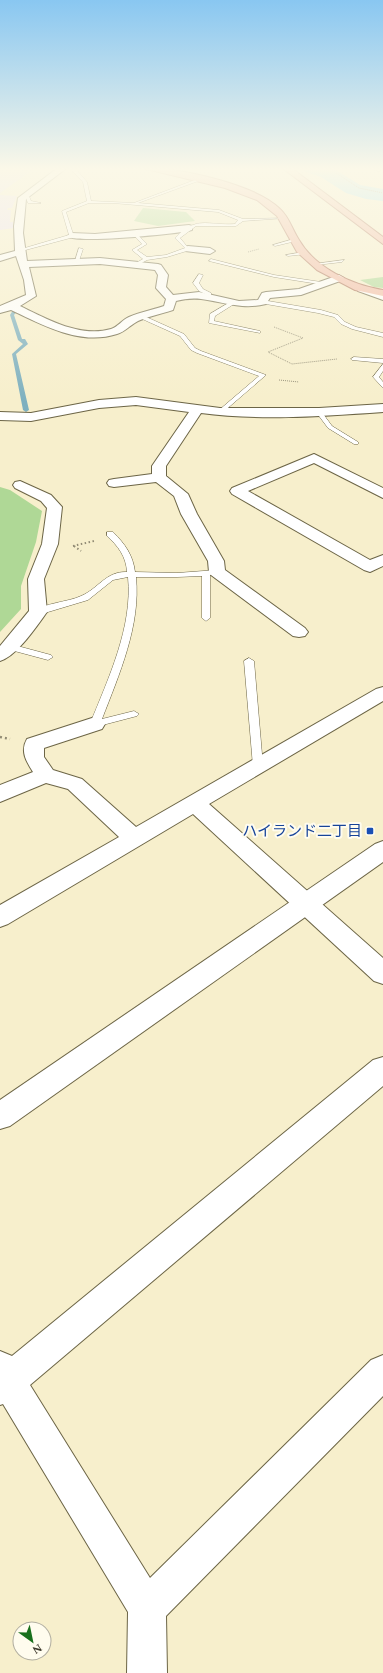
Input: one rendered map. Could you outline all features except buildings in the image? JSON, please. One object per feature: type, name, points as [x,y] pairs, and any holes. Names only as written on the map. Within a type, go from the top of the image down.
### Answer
[{"type":"main road","points":[[298,245],[316,264],[339,278],[362,289],[383,293]]},
{"type":"street","points":[[0,310],[12,306],[31,296],[31,287],[20,252],[20,245]]},
{"type":"street","points":[[188,249],[210,255]]},
{"type":"street","points":[[0,258],[20,252]]},
{"type":"street","points":[[24,264],[100,261],[158,267],[163,275],[161,288],[171,298],[204,296],[232,303],[254,305],[262,302],[266,296],[301,292],[339,278]]},
{"type":"street","points":[[362,289],[383,297]]},
{"type":"street","points":[[12,306],[51,325],[70,332],[99,333],[114,332],[122,328],[128,322],[169,308],[171,298]]},
{"type":"street","points":[[0,416],[31,417],[99,404],[136,401],[220,412],[319,412],[383,408]]},
{"type":"street","points":[[159,477],[159,466],[197,410]]},
{"type":"street","points":[[383,494],[314,458],[237,491],[370,567],[383,560]]},
{"type":"street","points":[[114,484],[159,477],[181,494],[189,514],[216,561],[212,572],[300,632]]},
{"type":"street","points":[[5,651],[34,621],[36,579],[50,544],[55,507],[46,498],[20,485]]},
{"type":"street","points":[[0,917],[383,693]]},
{"type":"street","points":[[46,775],[34,758],[34,744],[95,724]]},
{"type":"street","points":[[0,794],[20,784],[46,775],[75,784],[134,838]]},
{"type":"street","points":[[194,803],[383,973]]},
{"type":"street","points":[[0,1116],[383,850]]},
{"type":"street","points":[[147,1673],[147,1608],[3,1379],[383,1069]]},
{"type":"street","points":[[147,1608],[383,1372]]},
{"type":"lane","points":[[20,252],[43,245]]},
{"type":"lane","points":[[145,245],[134,250],[146,259]]},
{"type":"lane","points":[[136,265],[146,259],[167,256],[188,249],[184,245]]},
{"type":"lane","points":[[77,261],[80,250]]},
{"type":"lane","points":[[288,255],[304,253]]},
{"type":"lane","points":[[210,255],[274,276],[325,282]]},
{"type":"lane","points":[[316,264],[342,261]]},
{"type":"lane","points":[[201,275],[196,283],[201,290],[209,294],[204,296]]},
{"type":"lane","points":[[262,302],[319,311],[336,316],[343,323],[354,328],[383,335]]},
{"type":"lane","points":[[232,303],[212,316],[211,322],[258,332]]},
{"type":"lane","points":[[142,317],[182,335],[193,349],[199,352],[263,375],[220,412]]},
{"type":"lane","points":[[354,359],[383,361]]},
{"type":"lane","points":[[383,366],[376,377],[383,386]]},
{"type":"lane","points":[[319,412],[330,427],[356,443]]},
{"type":"lane","points":[[95,724],[122,650],[131,612],[132,573],[123,547],[110,534]]},
{"type":"lane","points":[[34,621],[85,598],[110,578],[121,574],[177,575],[212,572],[206,618]]},
{"type":"lane","points":[[5,651],[48,657]]},
{"type":"lane","points":[[249,661],[258,766]]},
{"type":"lane","points":[[95,724],[134,714]]},
{"type":"path","points":[[271,325],[303,338],[268,352],[292,364],[330,359],[354,359]]},
{"type":"green space","points":[[383,277],[383,288],[374,287],[360,280]]},
{"type":"green space","points":[[0,487],[10,490],[42,511],[36,542],[21,586],[21,609],[0,632]]},
{"type":"waterway","points":[[15,311],[12,315],[20,340],[23,340],[26,344],[14,354],[26,410]]},
{"type":"place","name":"ハイランド二丁目","points":[[370,831]]}]
